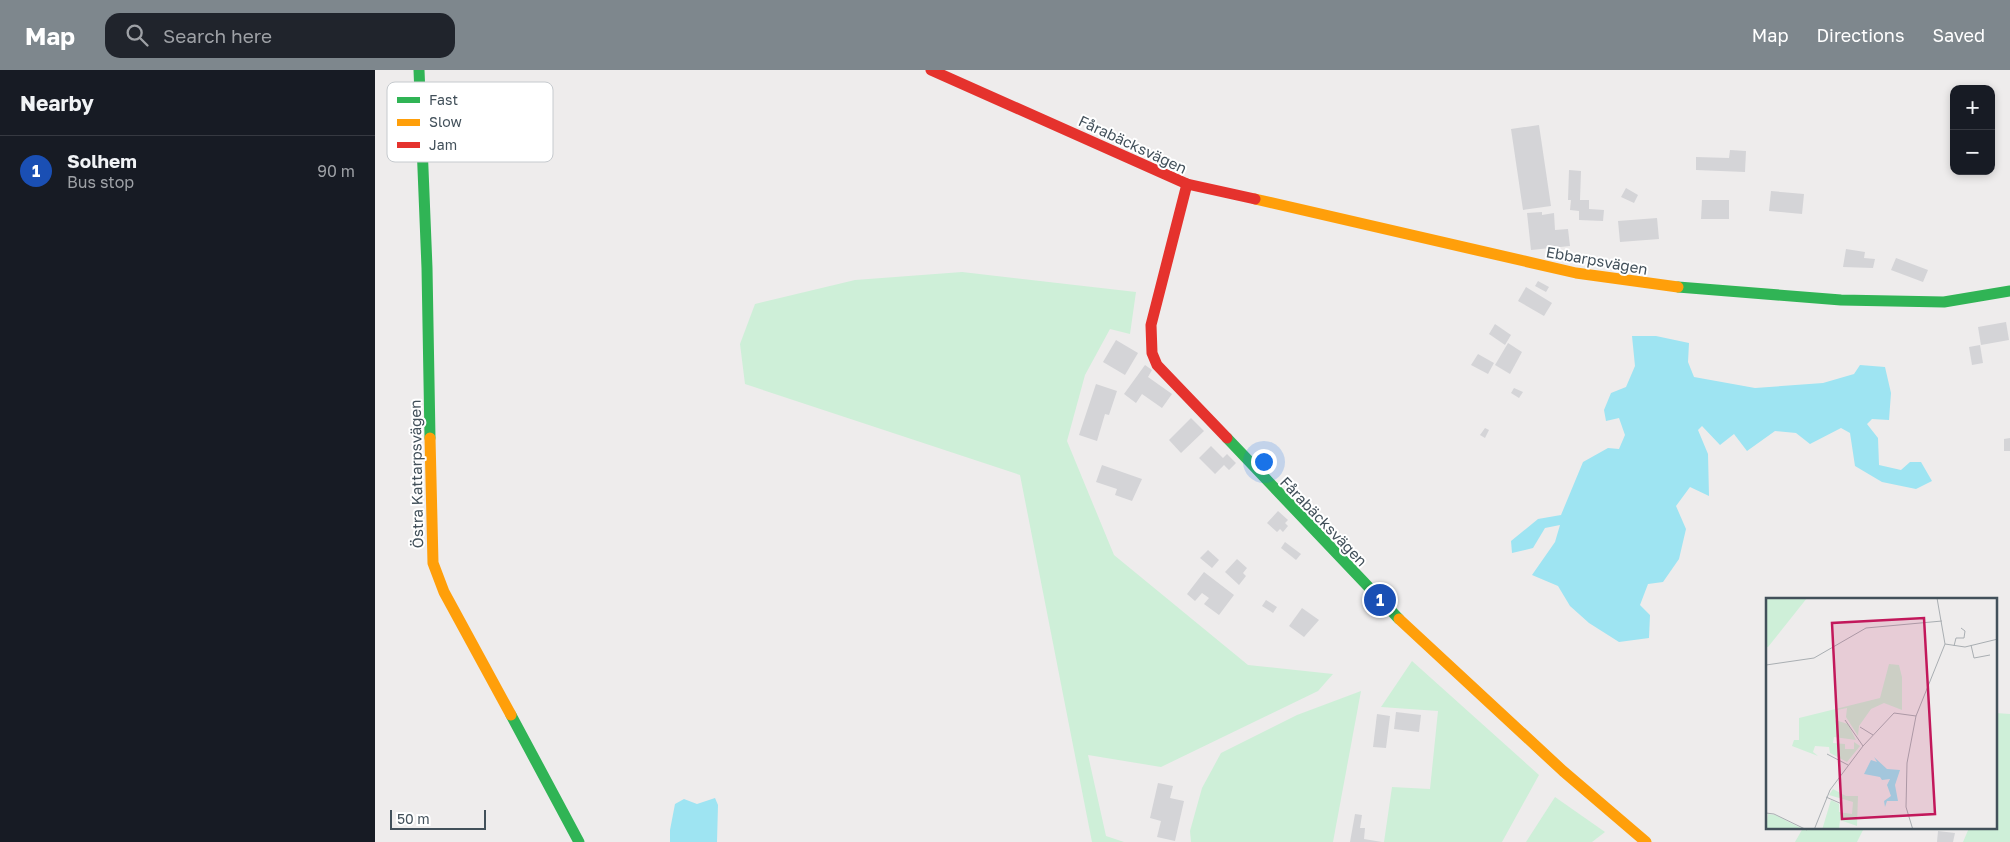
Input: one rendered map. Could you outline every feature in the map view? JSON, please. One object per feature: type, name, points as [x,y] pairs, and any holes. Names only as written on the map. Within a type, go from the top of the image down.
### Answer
[{"type":"street","name":"Fårabäcksvägen","points":[[931,70],[1187,184],[1151,325],[1152,353],[1157,365],[1327,546],[1413,634],[1563,771],[1646,842]]},
{"type":"street","name":"Östra Kattarpsvägen","points":[[423,162],[427,249],[433,563],[443,592],[579,842]]},
{"type":"street","name":"Ebbarpsvägen","points":[[1187,184],[1576,274],[1660,286],[1841,300],[1934,302],[2010,291]]},
{"type":"green space","points":[[962,272],[1136,292],[1130,334],[1110,329],[1085,375],[1067,441],[1114,555],[1248,665],[1333,674],[1318,691],[1161,767],[1088,755],[1106,836],[1124,842],[1092,842],[1020,475],[745,384],[740,344],[755,304],[855,280]]},
{"type":"green space","points":[[1412,661],[1539,775],[1502,842],[1384,842],[1392,787],[1430,789],[1438,711],[1381,707]]},
{"type":"green space","points":[[1361,691],[1333,842],[1191,842],[1190,831],[1202,788],[1221,753],[1297,715]]},
{"type":"green space","points":[[1997,713],[2010,714],[2010,842],[1963,842],[1968,830],[1997,830]]},
{"type":"green space","points":[[1555,797],[1605,832],[1592,842],[1526,842]]},
{"type":"green space","points":[[1802,830],[1863,830],[1857,842],[1795,842]]},
{"type":"water","points":[[1632,336],[1656,336],[1689,343],[1688,362],[1694,377],[1755,388],[1823,383],[1854,374],[1860,365],[1885,367],[1891,393],[1889,420],[1872,419],[1867,424],[1878,438],[1879,465],[1901,470],[1910,462],[1921,462],[1932,481],[1916,489],[1882,482],[1855,466],[1850,433],[1841,428],[1810,444],[1796,433],[1775,431],[1747,451],[1734,434],[1720,445],[1702,426],[1698,430],[1708,454],[1709,496],[1690,487],[1676,506],[1686,529],[1679,559],[1663,582],[1648,584],[1640,605],[1650,615],[1649,638],[1619,642],[1589,623],[1570,606],[1558,586],[1532,575],[1555,542],[1560,525],[1545,528],[1533,548],[1512,553],[1511,541],[1538,519],[1561,515],[1583,462],[1608,448],[1619,449],[1625,435],[1619,418],[1606,421],[1604,410],[1611,393],[1626,387],[1635,366]]},
{"type":"water","points":[[715,798],[718,805],[717,842],[670,842],[670,830],[675,804],[684,799],[697,804]]},
{"type":"building","points":[[1539,125],[1551,206],[1523,210],[1511,129]]},
{"type":"building","points":[[1730,150],[1746,151],[1745,172],[1696,170],[1696,157],[1729,158]]},
{"type":"building","points":[[1569,170],[1581,171],[1580,200],[1589,200],[1589,209],[1604,210],[1603,221],[1579,220],[1579,211],[1570,210],[1571,200],[1568,200]]},
{"type":"building","points":[[1626,188],[1638,195],[1634,203],[1621,197]]},
{"type":"building","points":[[1771,191],[1804,194],[1802,214],[1769,211]]},
{"type":"building","points":[[1702,200],[1729,200],[1729,219],[1701,219]]},
{"type":"building","points":[[1542,212],[1542,215],[1554,213],[1555,230],[1568,229],[1570,246],[1531,250],[1527,213]]},
{"type":"building","points":[[1657,218],[1659,239],[1620,242],[1618,221]]},
{"type":"building","points":[[1846,249],[1865,252],[1864,258],[1875,259],[1873,268],[1843,267]]},
{"type":"building","points":[[1896,258],[1928,270],[1923,282],[1891,270]]},
{"type":"building","points":[[1538,281],[1549,287],[1546,292],[1535,286]]},
{"type":"building","points":[[1526,287],[1552,303],[1544,316],[1518,301]]},
{"type":"building","points":[[2006,322],[2009,340],[1981,345],[1978,327]]},
{"type":"building","points":[[1495,324],[1511,335],[1505,345],[1489,334]]},
{"type":"building","points":[[1116,340],[1138,353],[1125,375],[1103,362]]},
{"type":"building","points":[[1508,343],[1522,352],[1510,374],[1495,365]]},
{"type":"building","points":[[1980,345],[1983,363],[1972,365],[1969,347]]},
{"type":"building","points":[[1478,354],[1494,363],[1488,374],[1471,365]]},
{"type":"building","points":[[1145,365],[1152,370],[1148,377],[1172,394],[1162,408],[1142,394],[1136,403],[1124,394]]},
{"type":"building","points":[[1096,384],[1117,391],[1109,415],[1105,414],[1097,441],[1079,435]]},
{"type":"building","points":[[1514,388],[1523,392],[1519,398],[1511,393]]},
{"type":"building","points":[[1191,418],[1204,431],[1181,453],[1169,440]]},
{"type":"building","points":[[1485,428],[1489,430],[1485,438],[1480,435]]},
{"type":"building","points":[[2010,438],[2010,451],[2004,451],[2004,439]]},
{"type":"building","points":[[1211,446],[1223,458],[1227,454],[1236,463],[1229,470],[1224,465],[1215,474],[1199,458]]},
{"type":"building","points":[[1102,465],[1142,479],[1132,501],[1115,495],[1117,489],[1096,482]]},
{"type":"building","points":[[1278,511],[1288,520],[1285,523],[1288,526],[1283,532],[1280,529],[1277,532],[1267,523]]},
{"type":"building","points":[[1285,542],[1301,554],[1296,560],[1281,548]]},
{"type":"building","points":[[1208,550],[1219,560],[1212,568],[1200,558]]},
{"type":"building","points":[[1237,559],[1247,568],[1243,573],[1246,576],[1239,585],[1225,572]]},
{"type":"building","points":[[1204,572],[1234,595],[1219,615],[1204,604],[1209,598],[1202,593],[1195,601],[1187,594]]},
{"type":"building","points":[[1266,600],[1277,607],[1273,613],[1262,606]]},
{"type":"building","points":[[1302,608],[1319,620],[1304,637],[1289,626]]},
{"type":"building","points":[[1396,712],[1421,715],[1419,732],[1394,729]]},
{"type":"building","points":[[1377,714],[1390,716],[1386,748],[1373,747]]},
{"type":"building","points":[[1158,783],[1173,786],[1170,798],[1184,801],[1175,841],[1157,837],[1161,821],[1150,818]]},
{"type":"building","points":[[1355,814],[1362,815],[1360,828],[1365,828],[1364,839],[1382,842],[1350,842]]},
{"type":"building","points":[[1938,831],[1955,833],[1953,842],[1937,842]]},
{"type":"traffic: fast","points":[[419,70],[419,82]]},
{"type":"traffic: fast","points":[[423,162],[430,438]]},
{"type":"traffic: fast","points":[[1678,287],[1841,300],[1944,302],[2010,291]]},
{"type":"traffic: fast","points":[[1227,438],[1399,619]]},
{"type":"traffic: fast","points":[[511,715],[579,842]]},
{"type":"traffic: slow","points":[[1255,199],[1576,273],[1678,287]]},
{"type":"traffic: slow","points":[[430,438],[433,563],[444,592],[511,715]]},
{"type":"traffic: slow","points":[[1399,619],[1563,771],[1646,842]]},
{"type":"traffic: jam","points":[[931,70],[1187,184],[1255,199]]},
{"type":"traffic: jam","points":[[1187,184],[1151,325],[1152,353],[1157,365],[1227,438]]},
{"type":"place","name":"Solhem","points":[[1380,600]]}]
